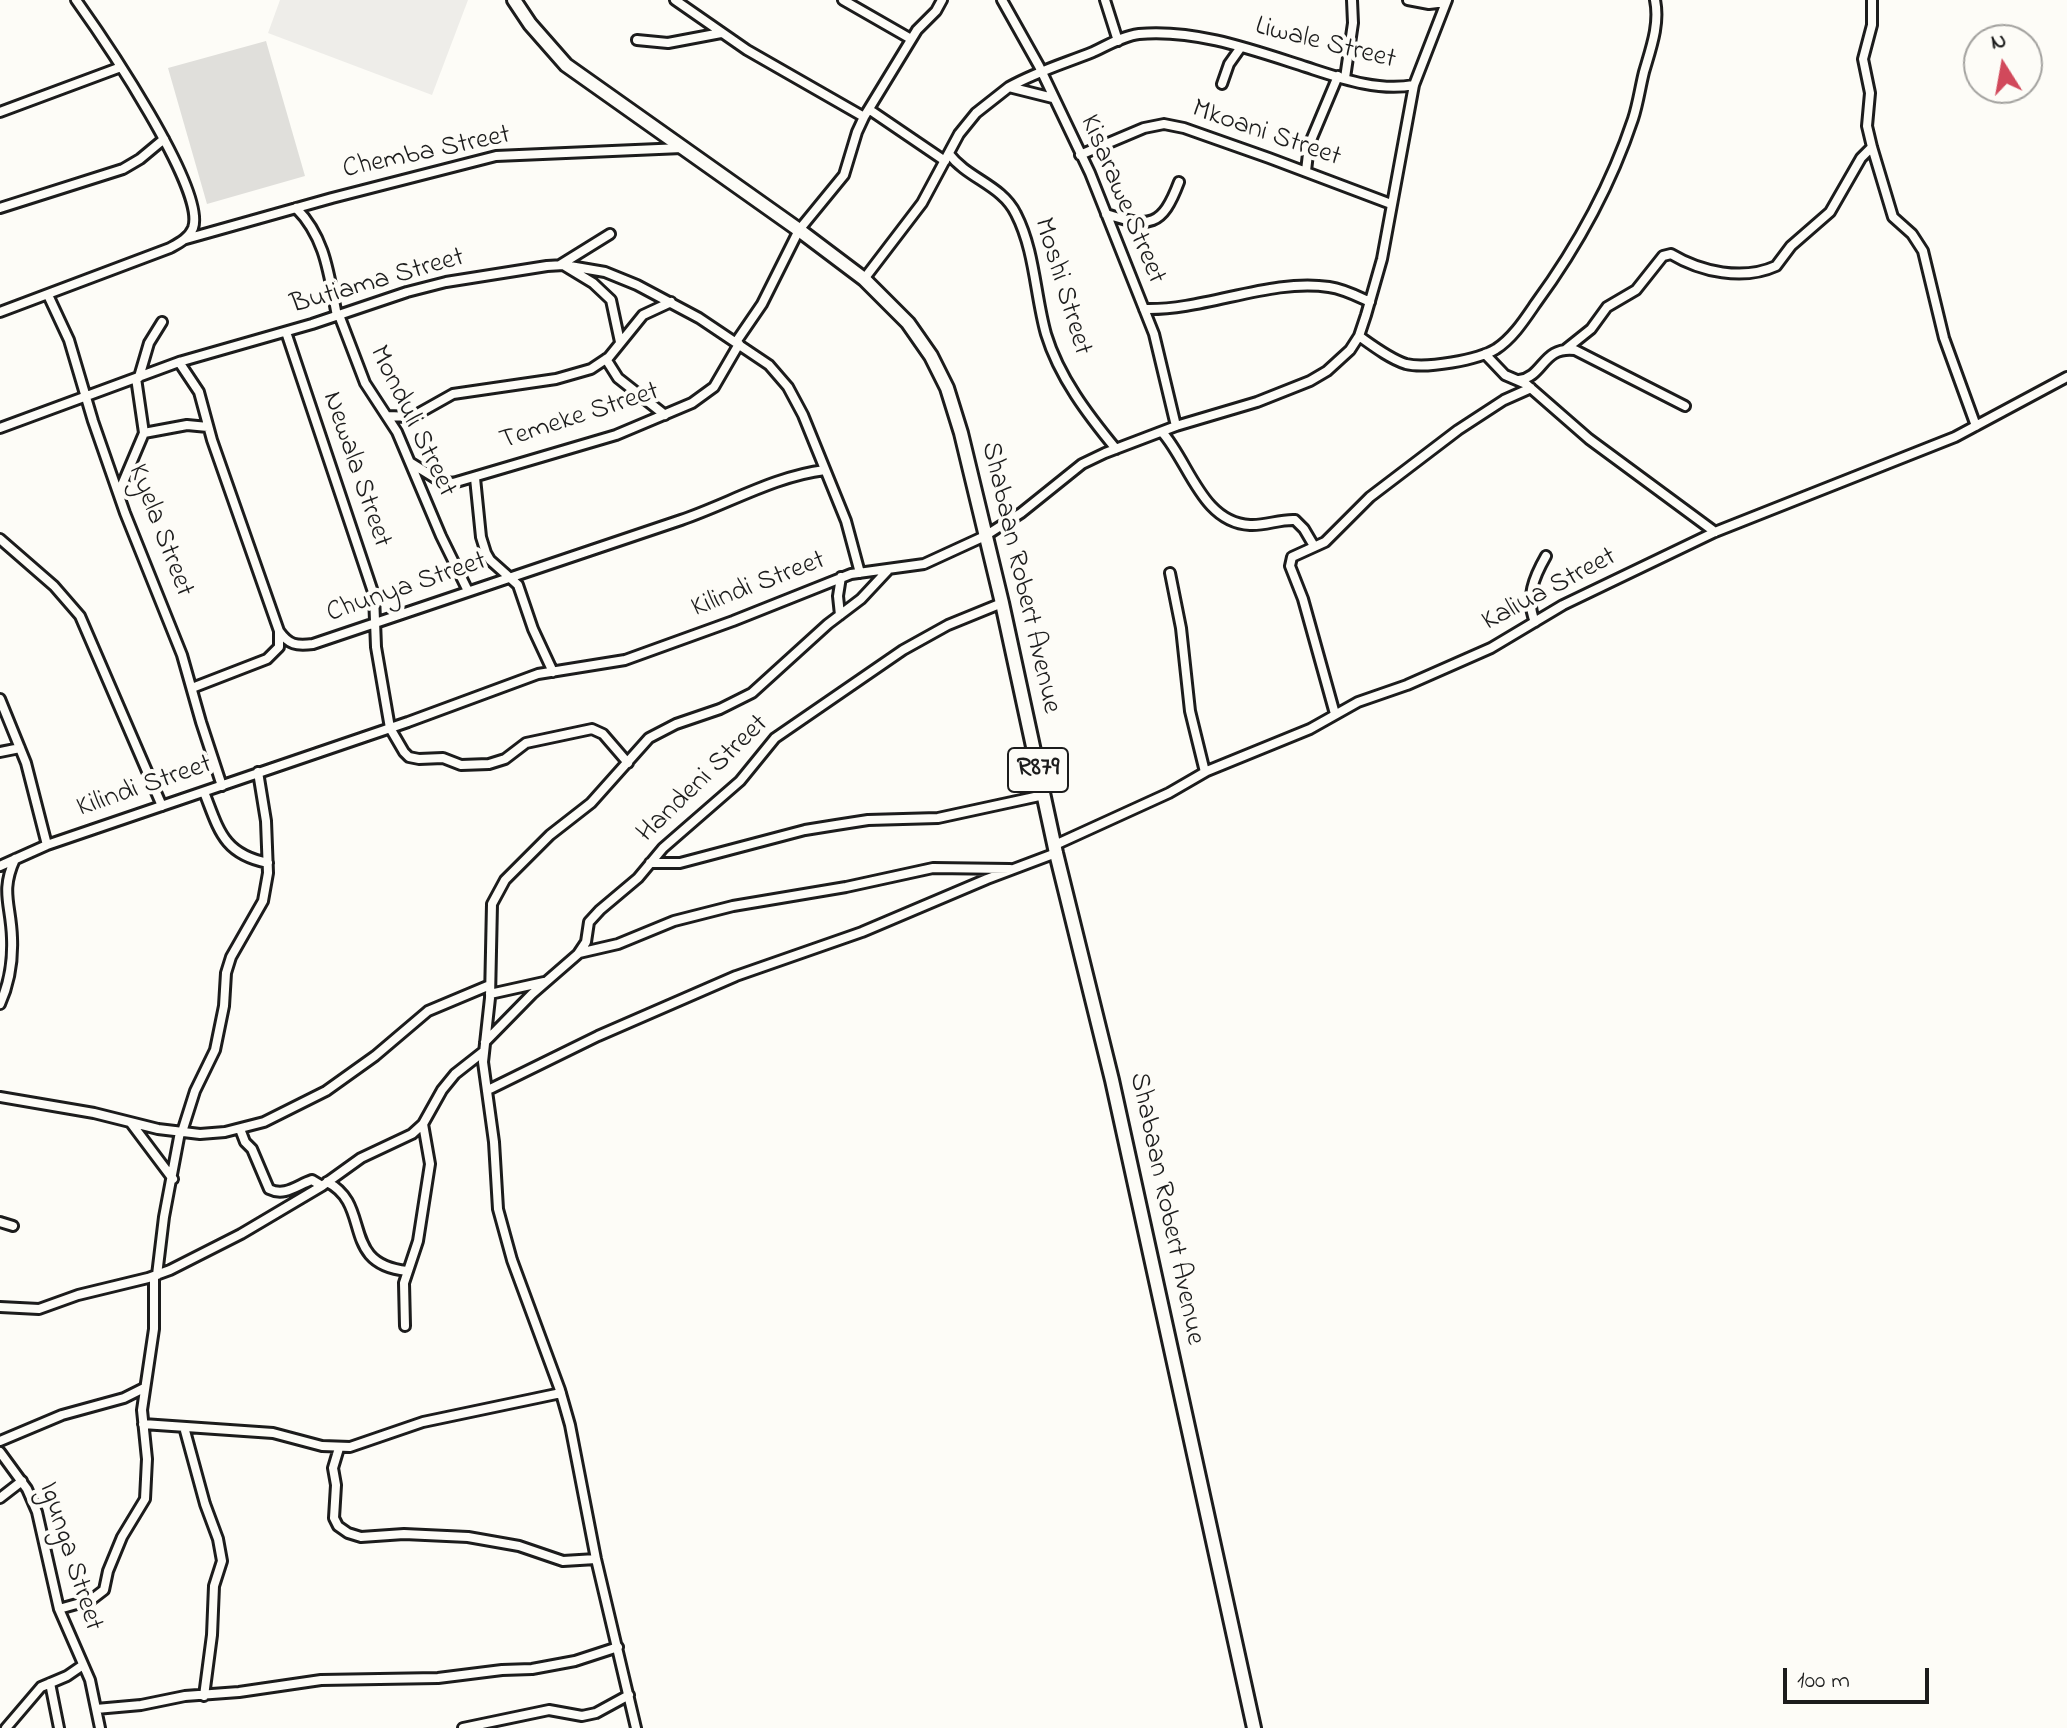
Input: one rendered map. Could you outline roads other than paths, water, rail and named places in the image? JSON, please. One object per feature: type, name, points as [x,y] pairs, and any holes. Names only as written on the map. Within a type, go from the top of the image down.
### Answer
[{"type":"main road","name":"Shabaan Robert Avenue","points":[[514,0],[530,24],[566,65],[864,279],[908,323],[931,356],[947,388],[961,433],[1002,603],[1056,849],[1112,1080],[1254,1728]]},
{"type":"street","points":[[76,0],[148,108],[186,186],[193,230],[186,239]]},
{"type":"street","name":"Moshi Street","points":[[675,0],[721,33],[947,157],[1005,198],[1016,213],[1031,257],[1047,335],[1058,363],[1083,408],[1116,449]]},
{"type":"street","points":[[843,0],[911,39]]},
{"type":"street","name":"Temeke Street","points":[[411,463],[440,481],[453,483],[475,478],[616,435],[665,415],[709,392],[720,379],[737,343],[762,304],[799,230],[844,175],[857,132],[867,113],[911,39],[942,0]]},
{"type":"street","name":"Kisarawe Street","points":[[1002,0],[1041,70],[1106,214],[1154,334],[1176,426]]},
{"type":"street","points":[[1105,0],[1118,41]]},
{"type":"street","points":[[1306,171],[1309,145],[1342,77],[1353,23],[1352,0]]},
{"type":"street","points":[[1408,0],[1429,4],[1446,1]]},
{"type":"street","points":[[1359,336],[1395,359],[1418,365],[1485,354],[1498,348],[1516,330],[1551,284],[1602,195],[1625,144],[1657,21],[1655,0]]},
{"type":"street","points":[[1872,0],[1872,25],[1863,59],[1870,93],[1867,126],[1872,147],[1893,217],[1912,234],[1923,251],[1944,338],[1976,426]]},
{"type":"street","name":"Kilindi Street","points":[[0,866],[47,845],[516,682],[636,656],[841,577],[924,564],[985,536],[1021,513],[1082,464],[1176,426],[1257,402],[1310,381],[1342,359],[1359,336],[1382,259],[1414,85],[1446,1]]},
{"type":"street","points":[[637,40],[668,43],[721,33]]},
{"type":"street","name":"Liwale Street","points":[[1009,87],[1041,70],[1139,34],[1223,42],[1380,87],[1414,85]]},
{"type":"street","points":[[1222,84],[1229,64],[1241,47]]},
{"type":"street","points":[[0,112],[121,67]]},
{"type":"street","points":[[864,279],[911,219],[959,134],[976,113],[1009,87],[1053,98]]},
{"type":"street","name":"Mkoani Street","points":[[1080,155],[1144,128],[1164,124],[1306,171],[1391,204]]},
{"type":"street","points":[[0,208],[123,169],[164,139]]},
{"type":"street","points":[[1515,380],[1526,379],[1548,356],[1566,349],[1591,329],[1607,307],[1636,290],[1665,255],[1671,254],[1685,264],[1700,268],[1740,274],[1776,266],[1791,246],[1830,212],[1861,158],[1872,147]]},
{"type":"street","name":"Chemba Street","points":[[0,312],[170,248],[186,239],[496,156],[683,148]]},
{"type":"street","points":[[1106,214],[1138,224],[1154,219],[1167,208],[1179,182]]},
{"type":"street","name":"Monduli Street","points":[[296,208],[308,220],[319,239],[338,315],[365,383],[388,416],[468,591]]},
{"type":"street","points":[[610,234],[562,265],[593,283],[611,300],[620,342]]},
{"type":"street","name":"Butiama Street","points":[[0,428],[179,362],[446,282],[562,265],[605,272],[671,302],[737,343],[769,365],[788,387],[803,415],[846,521],[860,573]]},
{"type":"street","points":[[1144,309],[1179,309],[1302,286],[1345,290],[1370,302]]},
{"type":"street","name":"Kyela Street","points":[[48,295],[69,340],[93,421],[189,676],[222,786]]},
{"type":"street","points":[[388,416],[412,417],[453,394],[573,376],[606,359],[649,310],[671,302]]},
{"type":"street","points":[[119,492],[144,433],[137,378],[149,343],[162,322]]},
{"type":"street","name":"Newala Street","points":[[286,332],[375,602],[376,647],[390,728]]},
{"type":"street","points":[[1566,349],[1582,353],[1685,406]]},
{"type":"street","points":[[1485,354],[1497,369],[1531,388],[1589,439],[1715,532]]},
{"type":"street","points":[[606,359],[618,378],[665,415]]},
{"type":"street","points":[[179,362],[199,392],[208,427],[279,631],[276,653],[192,688]]},
{"type":"street","name":"Kaliua Street","points":[[488,1090],[598,1036],[736,976],[862,932],[1012,869],[1169,793],[1205,772],[1310,729],[1368,698],[1407,685],[1491,648],[1563,605],[1715,532],[1878,466],[1934,447],[2067,377]]},
{"type":"street","points":[[1335,714],[1306,608],[1290,566],[1294,554],[1325,542],[1370,497],[1449,436],[1504,400],[1531,388]]},
{"type":"street","points":[[144,433],[187,425],[208,427]]},
{"type":"street","points":[[1162,432],[1177,450],[1209,503],[1222,517],[1251,525],[1295,520],[1314,546]]},
{"type":"street","name":"Chunya Street","points":[[279,631],[295,646],[313,644],[683,520],[799,475],[825,470]]},
{"type":"street","points":[[475,478],[481,537],[486,553],[516,581],[553,672]]},
{"type":"street","points":[[0,539],[62,593],[80,616],[162,806]]},
{"type":"street","points":[[1535,622],[1530,594],[1546,556]]},
{"type":"street","points":[[522,593],[531,569]]},
{"type":"street","points":[[636,1728],[596,1559],[570,1425],[512,1260],[498,1209],[483,1047],[493,949],[490,916],[496,893],[550,835],[591,803],[639,747],[659,731],[720,709],[752,693],[861,599],[889,569]]},
{"type":"street","points":[[1170,573],[1181,628],[1190,711],[1205,772]]},
{"type":"street","points":[[840,615],[838,596],[841,577]]},
{"type":"street","name":"Handeni Street","points":[[423,1124],[455,1074],[546,981],[578,954],[586,942],[589,922],[638,878],[663,848],[740,781],[767,746],[903,650],[948,625],[1002,603]]},
{"type":"street","points":[[189,676],[207,680]]},
{"type":"street","points":[[0,699],[34,789],[47,845]]},
{"type":"street","points":[[390,728],[409,757],[443,758],[461,765],[498,763],[526,743],[597,730],[628,763]]},
{"type":"street","points":[[0,752],[20,748]]},
{"type":"street","points":[[59,1609],[91,1600],[104,1590],[122,1537],[143,1504],[147,1491],[144,1388],[154,1329],[156,1276],[164,1217],[181,1132],[195,1091],[215,1050],[231,957],[263,901],[268,863],[266,821],[258,772]]},
{"type":"street","points":[[204,792],[231,848],[243,856],[268,863]]},
{"type":"street","points":[[650,863],[680,863],[805,830],[868,820],[938,818],[1044,795]]},
{"type":"street","points":[[0,1004],[12,970],[12,936],[5,887],[16,858]]},
{"type":"street","points":[[578,954],[618,944],[674,921],[733,906],[846,887],[933,868],[1012,869]]},
{"type":"street","points":[[0,1097],[181,1132],[200,1134],[240,1129],[264,1122],[326,1091],[375,1056],[428,1011],[490,989],[546,981]]},
{"type":"street","points":[[131,1122],[173,1179]]},
{"type":"street","points":[[0,1307],[39,1309],[78,1295],[156,1276],[255,1227],[325,1184],[355,1161],[412,1134],[423,1124]]},
{"type":"street","points":[[405,1326],[404,1283],[418,1241],[430,1164],[423,1124]]},
{"type":"street","points":[[240,1129],[269,1189],[279,1193],[312,1180],[335,1186],[348,1203],[367,1252],[388,1268],[407,1271]]},
{"type":"street","points":[[0,1222],[13,1226]]},
{"type":"street","points":[[0,1441],[62,1415],[124,1398],[144,1388]]},
{"type":"street","points":[[143,1424],[273,1433],[339,1448],[365,1444],[389,1432],[423,1422],[561,1393]]},
{"type":"street","points":[[184,1427],[222,1561],[214,1586],[212,1635],[204,1696]]},
{"type":"street","points":[[339,1448],[333,1468],[336,1485],[334,1518],[338,1526],[348,1533],[361,1537],[404,1534],[468,1537],[519,1546],[563,1561],[596,1559]]},
{"type":"street","name":"Igunga Street","points":[[0,1452],[22,1481],[42,1525],[59,1609],[83,1665],[100,1728]]},
{"type":"street","points":[[0,1498],[22,1481]]},
{"type":"street","points":[[96,1709],[321,1680],[438,1678],[532,1669],[575,1661],[618,1647]]},
{"type":"street","points":[[6,1728],[38,1690],[83,1665]]},
{"type":"street","points":[[50,1683],[59,1728]]},
{"type":"street","points":[[463,1728],[549,1710],[582,1716],[596,1713],[629,1695]]}]
